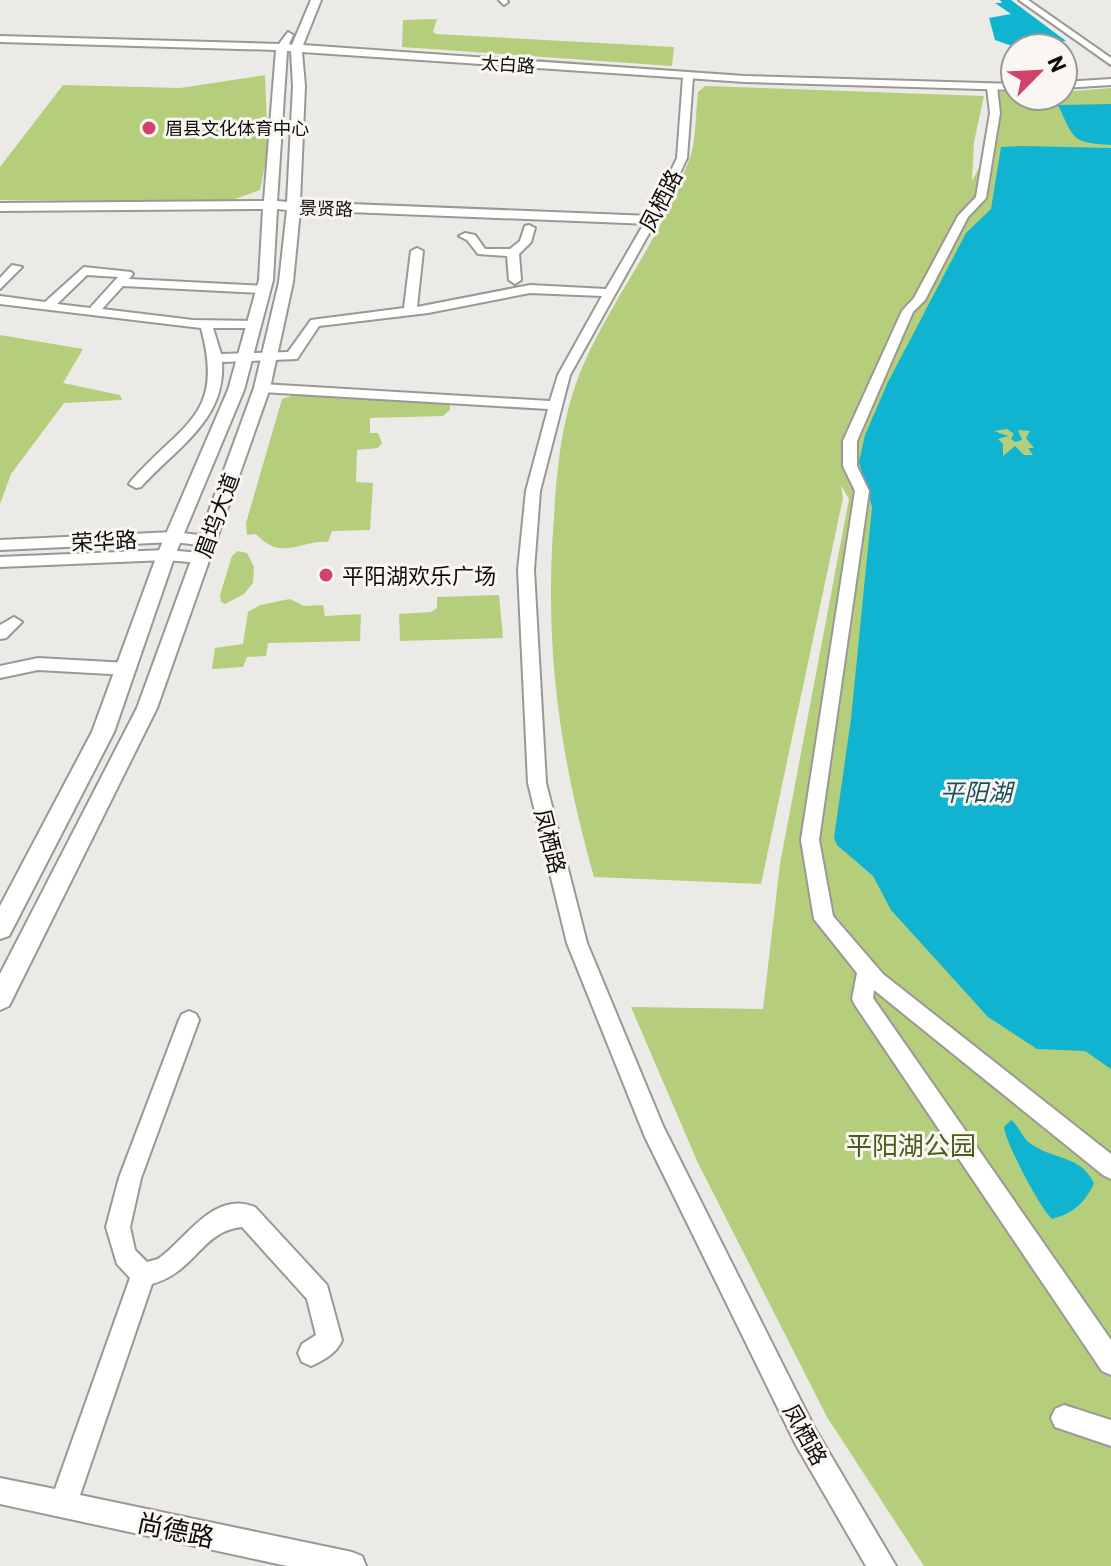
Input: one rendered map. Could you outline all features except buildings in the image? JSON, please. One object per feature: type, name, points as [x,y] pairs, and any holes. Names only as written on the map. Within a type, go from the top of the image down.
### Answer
[{"type":"main road","name":"眉坞大道","points":[[0,999],[147,708],[262,388],[286,282],[298,76],[296,48],[301,0]]},
{"type":"main road","name":"眉坞大道","points":[[0,929],[103,732],[170,546],[236,390],[263,289],[282,48],[316,0]]},
{"type":"main road","points":[[216,46],[274,34],[301,21],[316,39],[367,54]]},
{"type":"main road","name":"太白路","points":[[0,39],[296,48],[688,77],[899,88],[999,87]]},
{"type":"main road","points":[[216,46],[264,58],[278,80]]},
{"type":"main road","points":[[298,76],[305,63],[319,57],[367,54]]},
{"type":"main road","points":[[1079,84],[1111,82]]},
{"type":"main road","name":"景贤路","points":[[0,207],[270,212],[648,225]]},
{"type":"main road","name":"景贤路","points":[[0,219],[270,212]]},
{"type":"main road","name":"景贤路","points":[[292,213],[529,228],[648,225]]},
{"type":"street","points":[[1023,0],[1111,62]]},
{"type":"street","name":"凤栖路","points":[[688,77],[682,158],[648,225],[582,339],[554,405],[533,491],[527,564],[531,714],[537,783],[577,943],[653,1130],[805,1436],[882,1566]]},
{"type":"street","points":[[992,87],[995,113],[981,198],[963,216],[919,300],[908,311],[850,441],[850,466],[862,491],[810,840],[824,919],[868,971],[1111,1168]]},
{"type":"street","points":[[465,236],[471,237],[482,252],[513,253],[525,242],[529,228]]},
{"type":"street","points":[[410,311],[417,251]]},
{"type":"street","points":[[513,253],[515,280]]},
{"type":"street","points":[[0,285],[16,267]]},
{"type":"street","points":[[47,307],[84,271],[127,274],[92,313]]},
{"type":"street","points":[[123,282],[263,289]]},
{"type":"street","points":[[215,358],[292,356],[315,323],[410,311],[530,289],[609,293]]},
{"type":"street","points":[[0,300],[206,324],[254,324]]},
{"type":"street","points":[[136,484],[153,462],[207,413],[218,389],[215,358],[206,324]]},
{"type":"street","points":[[262,388],[554,405]]},
{"type":"street","name":"荣华路","points":[[0,545],[170,546],[204,550]]},
{"type":"street","name":"荣华路","points":[[0,562],[170,546]]},
{"type":"street","points":[[0,634],[14,622]]},
{"type":"street","points":[[0,672],[38,664],[128,669]]},
{"type":"street","points":[[868,971],[862,999],[1111,1362]]},
{"type":"street","points":[[143,1275],[125,1256],[118,1227],[130,1178],[189,1020]]},
{"type":"street","points":[[143,1275],[168,1266],[198,1232],[226,1216],[247,1215],[318,1293],[330,1340],[311,1353]]},
{"type":"street","points":[[63,1505],[143,1275]]},
{"type":"street","points":[[1064,1418],[1111,1433]]},
{"type":"street","name":"尚德路","points":[[0,1491],[352,1566]]},
{"type":"green space","points":[[437,19],[433,32],[436,34],[674,47],[672,66],[402,47],[403,20]]},
{"type":"green space","name":"眉县文化体育中心","points":[[265,75],[268,152],[260,190],[227,202],[0,200],[0,167],[63,85],[180,88]]},
{"type":"green space","name":"平阳湖公园","points":[[705,86],[984,96],[974,142],[972,181],[993,142],[999,92],[999,112],[1079,112],[1079,91],[1111,88],[1111,1566],[924,1566],[827,1417],[698,1163],[631,1007],[763,1009],[780,864],[849,499],[841,485],[843,498],[761,884],[594,877],[563,743],[553,655],[551,564],[559,460],[565,423],[582,368],[670,205],[688,163],[694,139],[698,92]]},
{"type":"green space","points":[[0,335],[83,349],[63,383],[120,395],[122,400],[64,403],[11,474],[0,504]]},
{"type":"green space","points":[[297,394],[450,403],[450,410],[443,416],[370,418],[370,433],[378,433],[382,443],[378,448],[357,450],[356,482],[373,483],[370,530],[332,531],[328,542],[291,548],[274,547],[256,534],[247,535],[246,523],[282,399]]},
{"type":"green space","points":[[238,551],[247,553],[254,567],[253,583],[244,594],[225,604],[221,602],[220,595],[232,556]]},
{"type":"green space","points":[[499,595],[503,638],[400,641],[399,614],[431,612],[437,608],[437,597]]},
{"type":"green space","points":[[290,599],[304,606],[323,605],[325,616],[361,614],[360,641],[268,643],[266,656],[247,657],[243,667],[212,669],[215,648],[243,644],[248,612],[260,605]]},
{"type":"water","points":[[1000,0],[1011,0],[1054,32],[999,32],[999,41],[995,40],[989,18],[1011,14],[995,3],[1002,3]]},
{"type":"water","points":[[1111,104],[1111,145],[1089,143],[1072,132],[1062,112],[1079,112],[1079,105]]},
{"type":"water","name":"平阳湖","points":[[1001,147],[1111,148],[1111,1069],[1085,1051],[1037,1049],[988,1017],[891,910],[873,876],[837,845],[834,838],[851,719],[872,507],[859,462],[865,435],[888,382],[966,233],[991,209]],"holes":[[[1007,429],[1014,434],[1011,439],[1015,442],[1022,440],[1018,430],[1030,431],[1026,438],[1034,448],[1028,448],[1033,455],[1024,455],[1015,446],[1003,456],[1003,444],[998,439],[1008,436],[994,431]]]},
{"type":"water","points":[[1011,1120],[1031,1144],[1081,1167],[1094,1183],[1083,1202],[1067,1214],[1052,1219],[1040,1202],[1006,1135],[1004,1127]]},
{"type":"place","name":"眉县文化体育中心","points":[[149,128]]},
{"type":"place","name":"平阳湖欢乐广场","points":[[326,575]]}]
